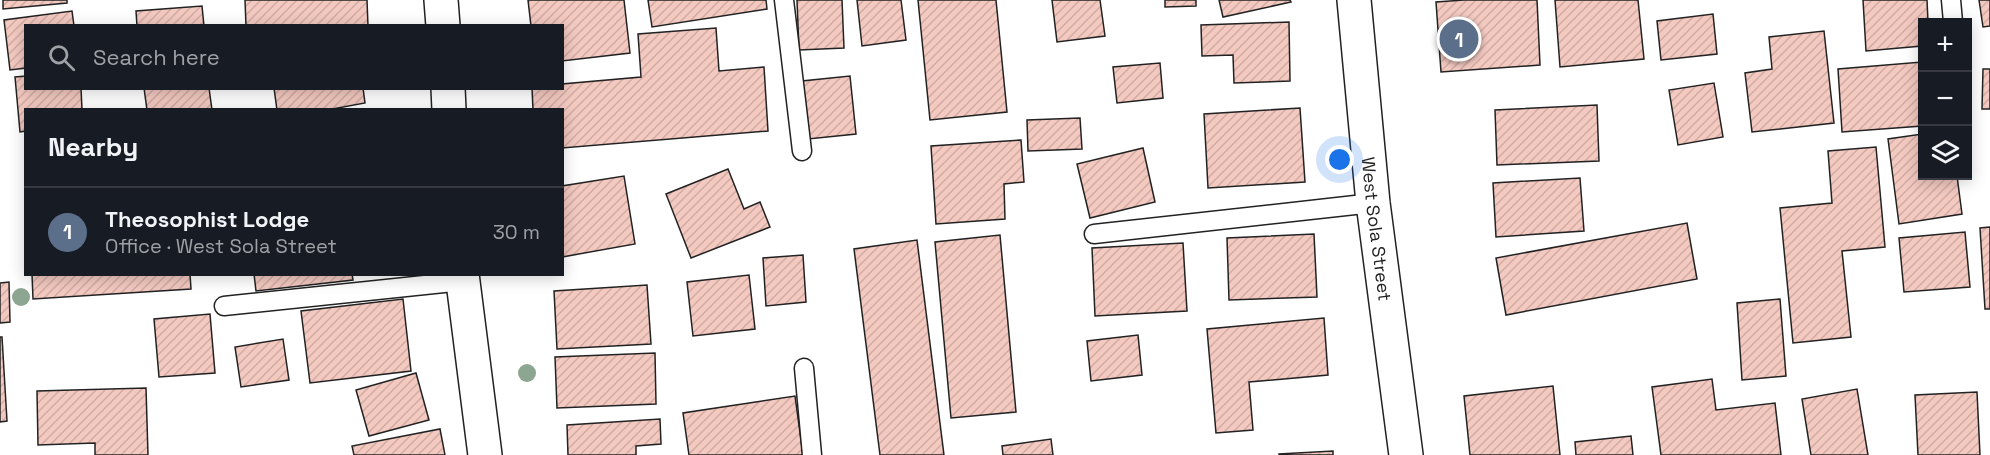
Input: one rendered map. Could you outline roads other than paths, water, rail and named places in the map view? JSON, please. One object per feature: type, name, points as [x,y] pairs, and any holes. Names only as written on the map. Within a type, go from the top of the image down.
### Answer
[{"type":"street","points":[[441,0],[443,24]]},
{"type":"street","name":"West Sola Street","points":[[1354,0],[1373,203],[1406,455]]},
{"type":"street","points":[[448,90],[449,108]]},
{"type":"street","points":[[462,278],[484,455]]},
{"type":"lane","points":[[784,0],[802,151]]},
{"type":"lane","points":[[1951,0],[1953,18]]},
{"type":"lane","points":[[1094,234],[1373,203]]},
{"type":"lane","points":[[224,306],[462,278]]},
{"type":"lane","points":[[804,368],[812,455]]},
{"type":"place","name":"Theosophist Lodge","points":[[1459,39]]}]
